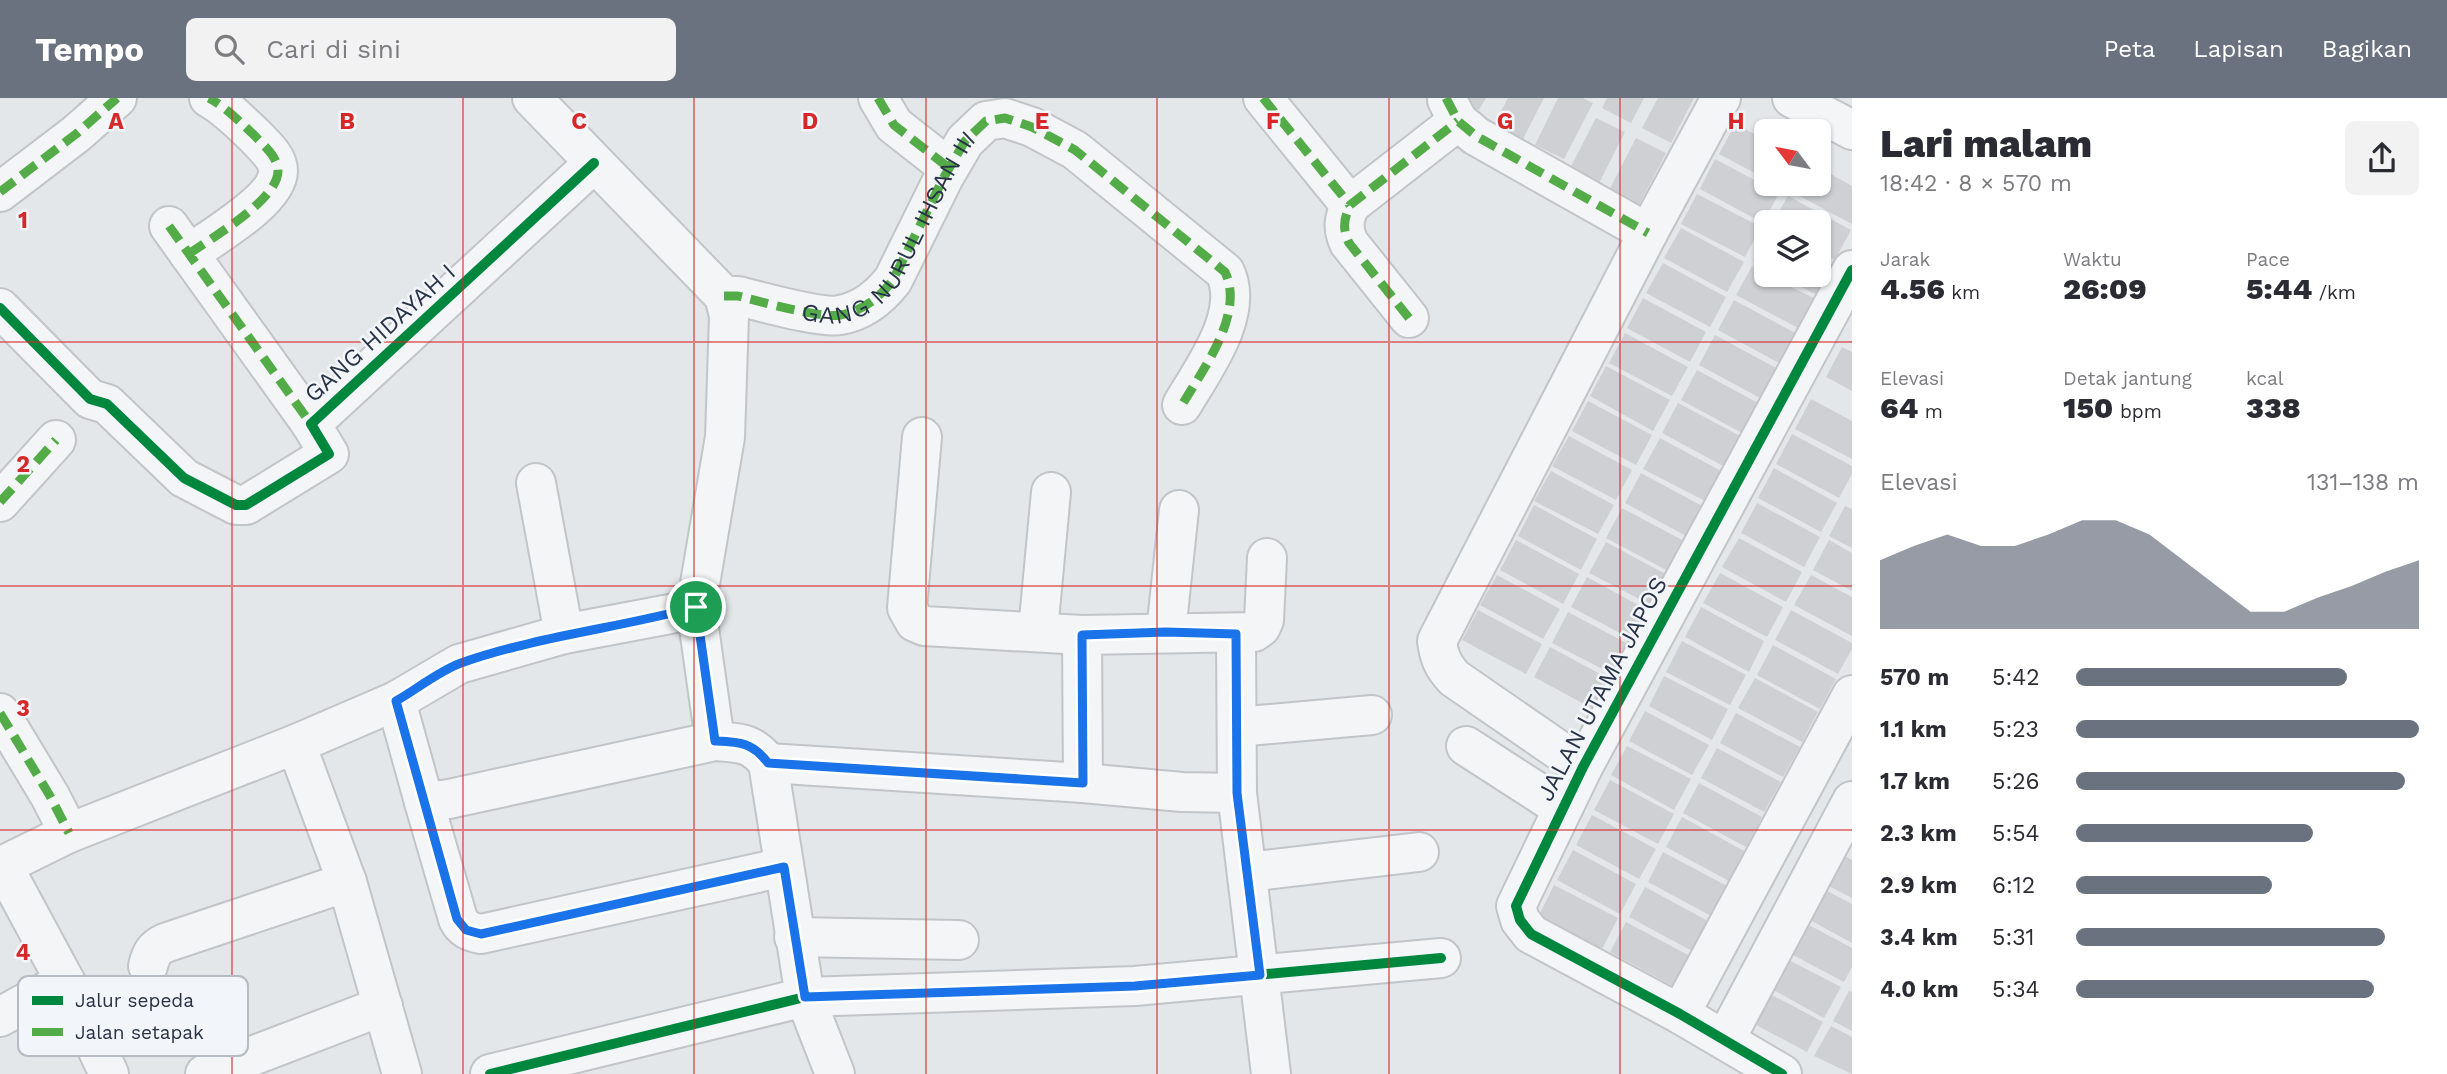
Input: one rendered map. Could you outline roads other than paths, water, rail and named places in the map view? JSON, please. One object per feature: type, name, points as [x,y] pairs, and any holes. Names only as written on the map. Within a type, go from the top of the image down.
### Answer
[{"type":"street","points":[[0,192],[76,134],[117,98]]},
{"type":"street","points":[[532,98],[727,306],[724,437],[683,611],[715,741]]},
{"type":"street","points":[[878,98],[894,125],[949,168]]},
{"type":"street","points":[[1263,98],[1350,205]]},
{"type":"street","name":"JALAN UTAMA JAPOS","points":[[1583,767],[1454,678],[1441,662],[1437,640],[1721,98]]},
{"type":"street","points":[[1792,98],[1852,130]]},
{"type":"street","points":[[221,101],[272,153],[278,171],[274,186],[237,220],[179,240],[311,424]]},
{"type":"street","points":[[1409,318],[1349,243],[1344,232],[1344,219],[1350,205],[1452,110],[1495,148],[1648,233]]},
{"type":"street","name":"GANG NURUL IHSAN III","points":[[727,306],[738,296],[837,316],[863,308],[882,294],[893,280],[965,141],[986,121],[1005,118],[1032,127],[1075,150],[1225,272],[1231,283],[1232,298],[1224,331],[1182,405]]},
{"type":"street","name":"GANG HIDAYAH I","points":[[0,308],[90,400],[107,404],[184,478],[236,505],[246,505],[329,454],[311,424],[594,163]]},
{"type":"street","name":"JALAN UTAMA JAPOS","points":[[1782,1074],[1680,1014],[1531,934],[1520,920],[1516,906],[1583,767],[1852,270]]},
{"type":"street","points":[[922,437],[907,608],[915,622],[924,626],[1082,635],[1254,632],[1261,627],[1264,620],[1268,558]]},
{"type":"street","points":[[0,502],[56,440]]},
{"type":"street","points":[[536,483],[564,634]]},
{"type":"street","points":[[1038,631],[1051,492]]},
{"type":"street","points":[[1166,632],[1179,510]]},
{"type":"street","points":[[62,976],[1,866],[69,833],[296,744],[396,701],[459,664],[564,634],[683,611]]},
{"type":"street","points":[[1236,634],[1237,793],[1271,1074]]},
{"type":"street","points":[[1082,635],[1083,783]]},
{"type":"street","points":[[1680,1014],[1852,695]]},
{"type":"street","points":[[396,701],[457,919],[466,930],[473,933],[481,934],[784,867]]},
{"type":"street","points":[[0,713],[69,833]]},
{"type":"street","points":[[1237,727],[1372,715]]},
{"type":"street","points":[[424,802],[449,799],[715,741],[744,743],[761,754],[768,763],[805,997],[835,1074]]},
{"type":"street","points":[[296,744],[347,882],[402,1074]]},
{"type":"street","points":[[1466,746],[1562,808]]},
{"type":"street","points":[[768,763],[1182,792],[1237,793]]},
{"type":"street","points":[[1726,1040],[1852,801]]},
{"type":"street","points":[[1247,872],[1419,852]]},
{"type":"street","points":[[148,966],[156,947],[165,943],[347,882]]},
{"type":"street","points":[[794,937],[959,940]]},
{"type":"street","points":[[490,1074],[805,997],[1135,986],[1441,958]]},
{"type":"street","points":[[205,1074],[383,1006]]},
{"type":"street","points":[[0,1017],[18,1007]]},
{"type":"street","points":[[100,1056],[109,1074]]}]
